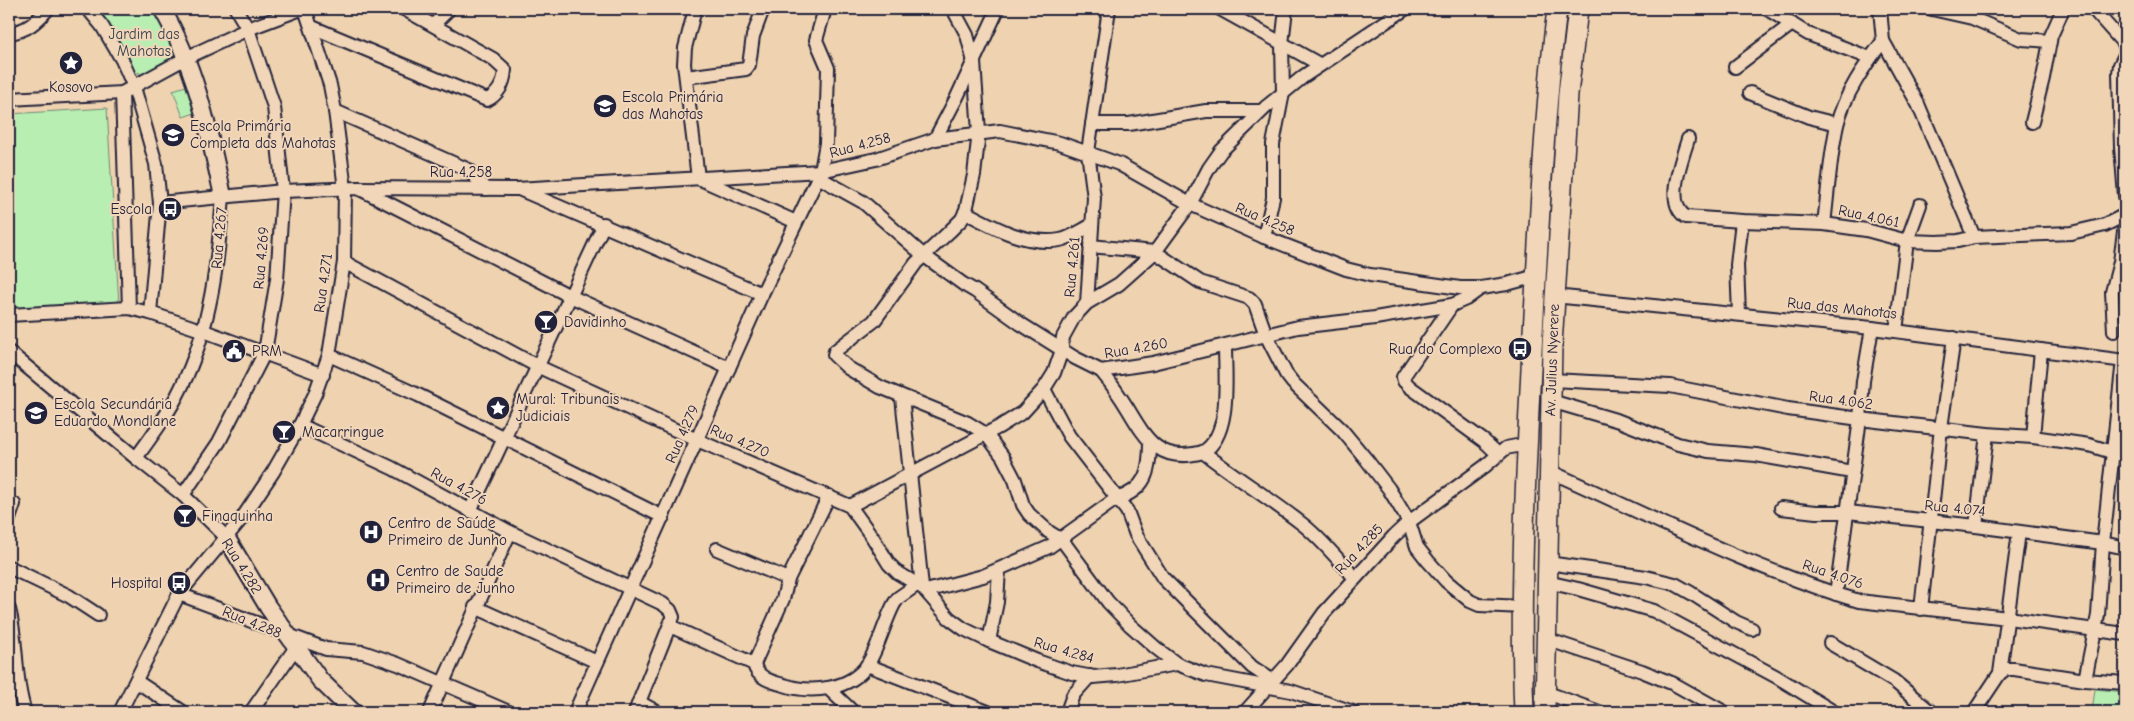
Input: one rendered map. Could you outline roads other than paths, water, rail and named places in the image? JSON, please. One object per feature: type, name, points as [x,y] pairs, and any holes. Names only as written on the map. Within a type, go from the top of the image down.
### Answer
[{"type":"main road","name":"Av. Julius Nyerere","points":[[1524,712],[1524,508],[1527,444],[1548,86],[1557,9]]},
{"type":"main road","name":"Av. Julius Nyerere","points":[[1545,712],[1554,296],[1568,94],[1578,9]]},
{"type":"street","points":[[9,33],[20,32],[33,25],[48,9]]},
{"type":"street","points":[[88,9],[102,26],[122,60],[134,86],[156,164],[160,203],[150,313]]},
{"type":"street","name":"Rua 4.267","points":[[136,458],[182,388],[204,331],[218,264],[223,196],[208,126],[186,58],[162,9]]},
{"type":"street","name":"Rua 4.269","points":[[183,494],[219,442],[265,352],[277,279],[283,191],[274,107],[248,29],[236,9]]},
{"type":"street","points":[[9,99],[122,93],[186,58],[248,29],[301,9]]},
{"type":"street","name":"Rua 4.271","points":[[120,712],[182,590],[243,517],[273,472],[300,425],[323,375],[329,355],[344,262],[344,189],[330,85],[305,9]]},
{"type":"street","points":[[312,27],[487,100],[496,96],[505,80],[505,70],[493,59],[404,9]]},
{"type":"street","points":[[438,20],[449,9]]},
{"type":"street","points":[[695,9],[685,48],[686,77],[698,178],[796,222]]},
{"type":"street","points":[[686,77],[746,69],[749,65],[750,49],[763,9]]},
{"type":"street","name":"Rua 4.279","points":[[575,712],[762,294],[819,174],[826,143],[828,68],[816,40],[825,9]]},
{"type":"street","points":[[953,9],[967,35],[974,62],[979,132],[974,175],[965,212],[962,219],[923,255],[874,321],[834,354],[848,368],[902,397],[968,423],[986,434],[1003,457],[1015,480],[1023,505],[1029,514],[1049,532],[1062,540],[1108,602],[1156,648],[1177,664],[1206,675],[1271,683],[1353,712]]},
{"type":"street","points":[[936,139],[998,9]]},
{"type":"street","name":"Rua 4.261","points":[[853,504],[986,434],[1023,412],[1044,389],[1059,363],[1063,337],[1070,323],[1087,304],[1094,198],[1088,152],[1109,9]]},
{"type":"street","points":[[1220,9],[1319,64]]},
{"type":"street","points":[[1264,238],[1273,198],[1273,144],[1283,93],[1282,44],[1286,9]]},
{"type":"street","points":[[1087,304],[1119,284],[1154,252],[1190,204],[1209,168],[1222,151],[1261,111],[1319,64],[1404,9]]},
{"type":"street","points":[[1767,9],[1808,34],[1870,58]]},
{"type":"street","points":[[1880,9],[1883,41],[1918,104],[1974,237]]},
{"type":"street","points":[[1932,9],[1972,18],[2021,39],[2050,41]]},
{"type":"street","points":[[2032,122],[2053,30],[2063,9]]},
{"type":"street","points":[[2093,9],[2125,45]]},
{"type":"street","points":[[1735,68],[1792,24]]},
{"type":"street","points":[[1824,224],[1838,124],[1854,87],[1870,58],[1883,41]]},
{"type":"street","points":[[2125,55],[2120,65],[2119,105],[2125,196]]},
{"type":"street","points":[[122,93],[129,308]]},
{"type":"street","points":[[1750,93],[1809,117],[1838,124]]},
{"type":"street","points":[[335,111],[469,170],[486,189]]},
{"type":"street","points":[[1092,124],[1129,124],[1206,111],[1261,111]]},
{"type":"street","name":"Rua 4.258","points":[[160,203],[283,191],[358,188],[517,189],[698,178],[819,174],[876,159],[936,139],[979,132],[1000,131],[1015,132],[1088,152],[1119,164],[1190,204],[1264,238],[1346,269],[1370,275],[1460,288],[1481,288],[1507,284],[1536,276]]},
{"type":"street","name":"Rua 4.061","points":[[1688,139],[1677,177],[1675,204],[1678,212],[1686,217],[1824,224],[1866,230],[1907,241],[1958,242],[1974,237],[2071,233],[2105,225],[2125,215]]},
{"type":"street","name":"Rua 4.260","points":[[819,174],[863,202],[923,255],[962,284],[1087,365],[1101,371],[1153,363],[1298,327],[1376,318],[1452,305],[1466,299],[1481,288]]},
{"type":"street","points":[[358,188],[570,296],[729,368]]},
{"type":"street","points":[[517,189],[604,224],[762,294]]},
{"type":"street","points":[[1896,331],[1907,241],[1920,205]]},
{"type":"street","points":[[965,212],[1001,230],[1040,240],[1060,240],[1092,225]]},
{"type":"street","points":[[1739,314],[1737,265],[1742,221]]},
{"type":"street","points":[[470,511],[604,224]]},
{"type":"street","points":[[2114,331],[2112,292],[2120,262],[2125,224]]},
{"type":"street","points":[[1090,246],[1154,252],[1200,282],[1249,298],[1255,304],[1266,334],[1286,374],[1342,430],[1389,490],[1409,522],[1417,547],[1446,581],[1470,601],[1479,605],[1524,607]]},
{"type":"street","name":"Rua 4.270","points":[[344,262],[537,366],[697,440],[829,496],[853,504]]},
{"type":"street","name":"Rua das Mahotas","points":[[1554,296],[1872,328],[2124,360]]},
{"type":"street","points":[[1452,305],[1402,377],[1410,387],[1484,441],[1498,454]]},
{"type":"street","points":[[9,316],[129,308],[150,313],[265,352],[323,375]]},
{"type":"street","points":[[1836,594],[1860,419],[1863,381],[1872,328]]},
{"type":"street","points":[[1922,609],[1941,428],[1954,338]]},
{"type":"street","points":[[1101,371],[1150,443],[1169,454],[1203,452],[1210,448],[1216,439],[1222,421],[1225,346]]},
{"type":"street","points":[[2032,437],[2040,350]]},
{"type":"street","name":"Rua 4.282","points":[[9,352],[136,458],[183,494],[226,537],[268,607],[292,641]]},
{"type":"street","points":[[329,355],[418,395],[662,517]]},
{"type":"street","points":[[2085,680],[2098,615],[2103,543],[2120,454],[2124,360]]},
{"type":"street","name":"Rua 4.062","points":[[1552,380],[1664,385],[1860,419],[1987,434],[2032,437],[2089,445],[2120,454]]},
{"type":"street","points":[[1044,389],[1069,436],[1127,511],[1139,541],[1162,578],[1252,667],[1271,683]]},
{"type":"street","points":[[902,397],[922,588]]},
{"type":"street","points":[[1551,401],[1619,421],[1678,444],[1708,451],[1756,455],[1852,472]]},
{"type":"street","name":"Rua 4.276","points":[[300,425],[392,468],[510,532],[663,604],[670,610],[673,617],[670,626]]},
{"type":"street","points":[[1976,526],[1987,434]]},
{"type":"street","points":[[657,712],[637,707],[670,626],[754,664],[758,674],[772,682],[809,690],[844,684],[867,665],[898,598],[922,588],[983,576],[1062,540],[1116,499],[1134,492],[1144,482],[1150,443]]},
{"type":"street","name":"Rua 4.285","points":[[1245,712],[1287,665],[1324,613],[1409,522],[1510,446],[1527,444]]},
{"type":"street","points":[[1203,452],[1301,523],[1355,578]]},
{"type":"street","name":"Rua 4.076","points":[[1549,471],[1738,556],[1859,601],[2125,634]]},
{"type":"street","points":[[754,664],[783,599],[788,579],[829,496]]},
{"type":"street","points":[[9,518],[14,504]]},
{"type":"street","name":"Rua 4.284","points":[[853,504],[889,564],[898,573],[922,588],[949,618],[964,630],[1037,661],[1072,673],[1090,676],[1117,675],[1177,664]]},
{"type":"street","name":"Rua 4.074","points":[[1781,508],[1816,512],[1848,512],[1976,526],[2103,543],[2125,548]]},
{"type":"street","points":[[430,712],[475,607],[510,532]]},
{"type":"street","points":[[2000,673],[2019,532]]},
{"type":"street","points":[[717,549],[788,579]]},
{"type":"street","points":[[1548,563],[1646,577],[1675,584],[1736,622],[1752,628]]},
{"type":"street","points":[[9,567],[69,596],[98,615]]},
{"type":"street","points":[[989,641],[997,602],[998,570]]},
{"type":"street","points":[[1547,582],[1654,611],[1777,677],[1834,712]]},
{"type":"street","name":"Rua 4.288","points":[[182,590],[292,641],[320,680],[352,712]]},
{"type":"street","points":[[475,607],[598,662]]},
{"type":"street","points":[[9,609],[17,652],[17,683],[25,712]]},
{"type":"street","points":[[1546,639],[1642,671],[1674,684],[1724,712]]},
{"type":"street","points":[[251,712],[292,641],[326,649],[363,652],[398,664],[509,712]]},
{"type":"street","points":[[1830,643],[1894,681],[1931,712]]},
{"type":"street","points":[[867,665],[988,712]]},
{"type":"street","points":[[1974,712],[2000,673],[2006,669],[2085,680],[2125,683]]},
{"type":"street","points":[[1067,712],[1073,695],[1090,676]]},
{"type":"street","points":[[136,681],[183,712]]},
{"type":"street","points":[[828,688],[853,712]]},
{"type":"street","points":[[1545,692],[1599,712]]},
{"type":"place","name":"Kosovo","points":[[71,63]]},
{"type":"place","name":"Escola Primária das Mahotas","points":[[605,106]]},
{"type":"place","name":"Escola Primária Completa das Mahotas","points":[[173,135]]},
{"type":"place","name":"Escola","points":[[170,209]]},
{"type":"place","name":"Davidinho","points":[[546,322]]},
{"type":"place","name":"Rua do Complexo","points":[[1520,349]]},
{"type":"place","name":"PRM","points":[[234,351]]},
{"type":"place","name":"Mural: Tribunais Judiciais","points":[[498,408]]},
{"type":"place","name":"Escola Secundária Eduardo Mondlane","points":[[36,413]]},
{"type":"place","name":"Macarringue","points":[[284,432]]},
{"type":"place","name":"Finaquinha","points":[[185,516]]},
{"type":"place","name":"Centro de Saúde Primeiro de Junho","points":[[371,532]]},
{"type":"place","name":"Centro de Saude Primeiro de Junho","points":[[378,580]]},
{"type":"place","name":"Hospital","points":[[179,583]]},
{"type":"park label","name":"Jardim das Mahotas","points":[[144,42]]}]
